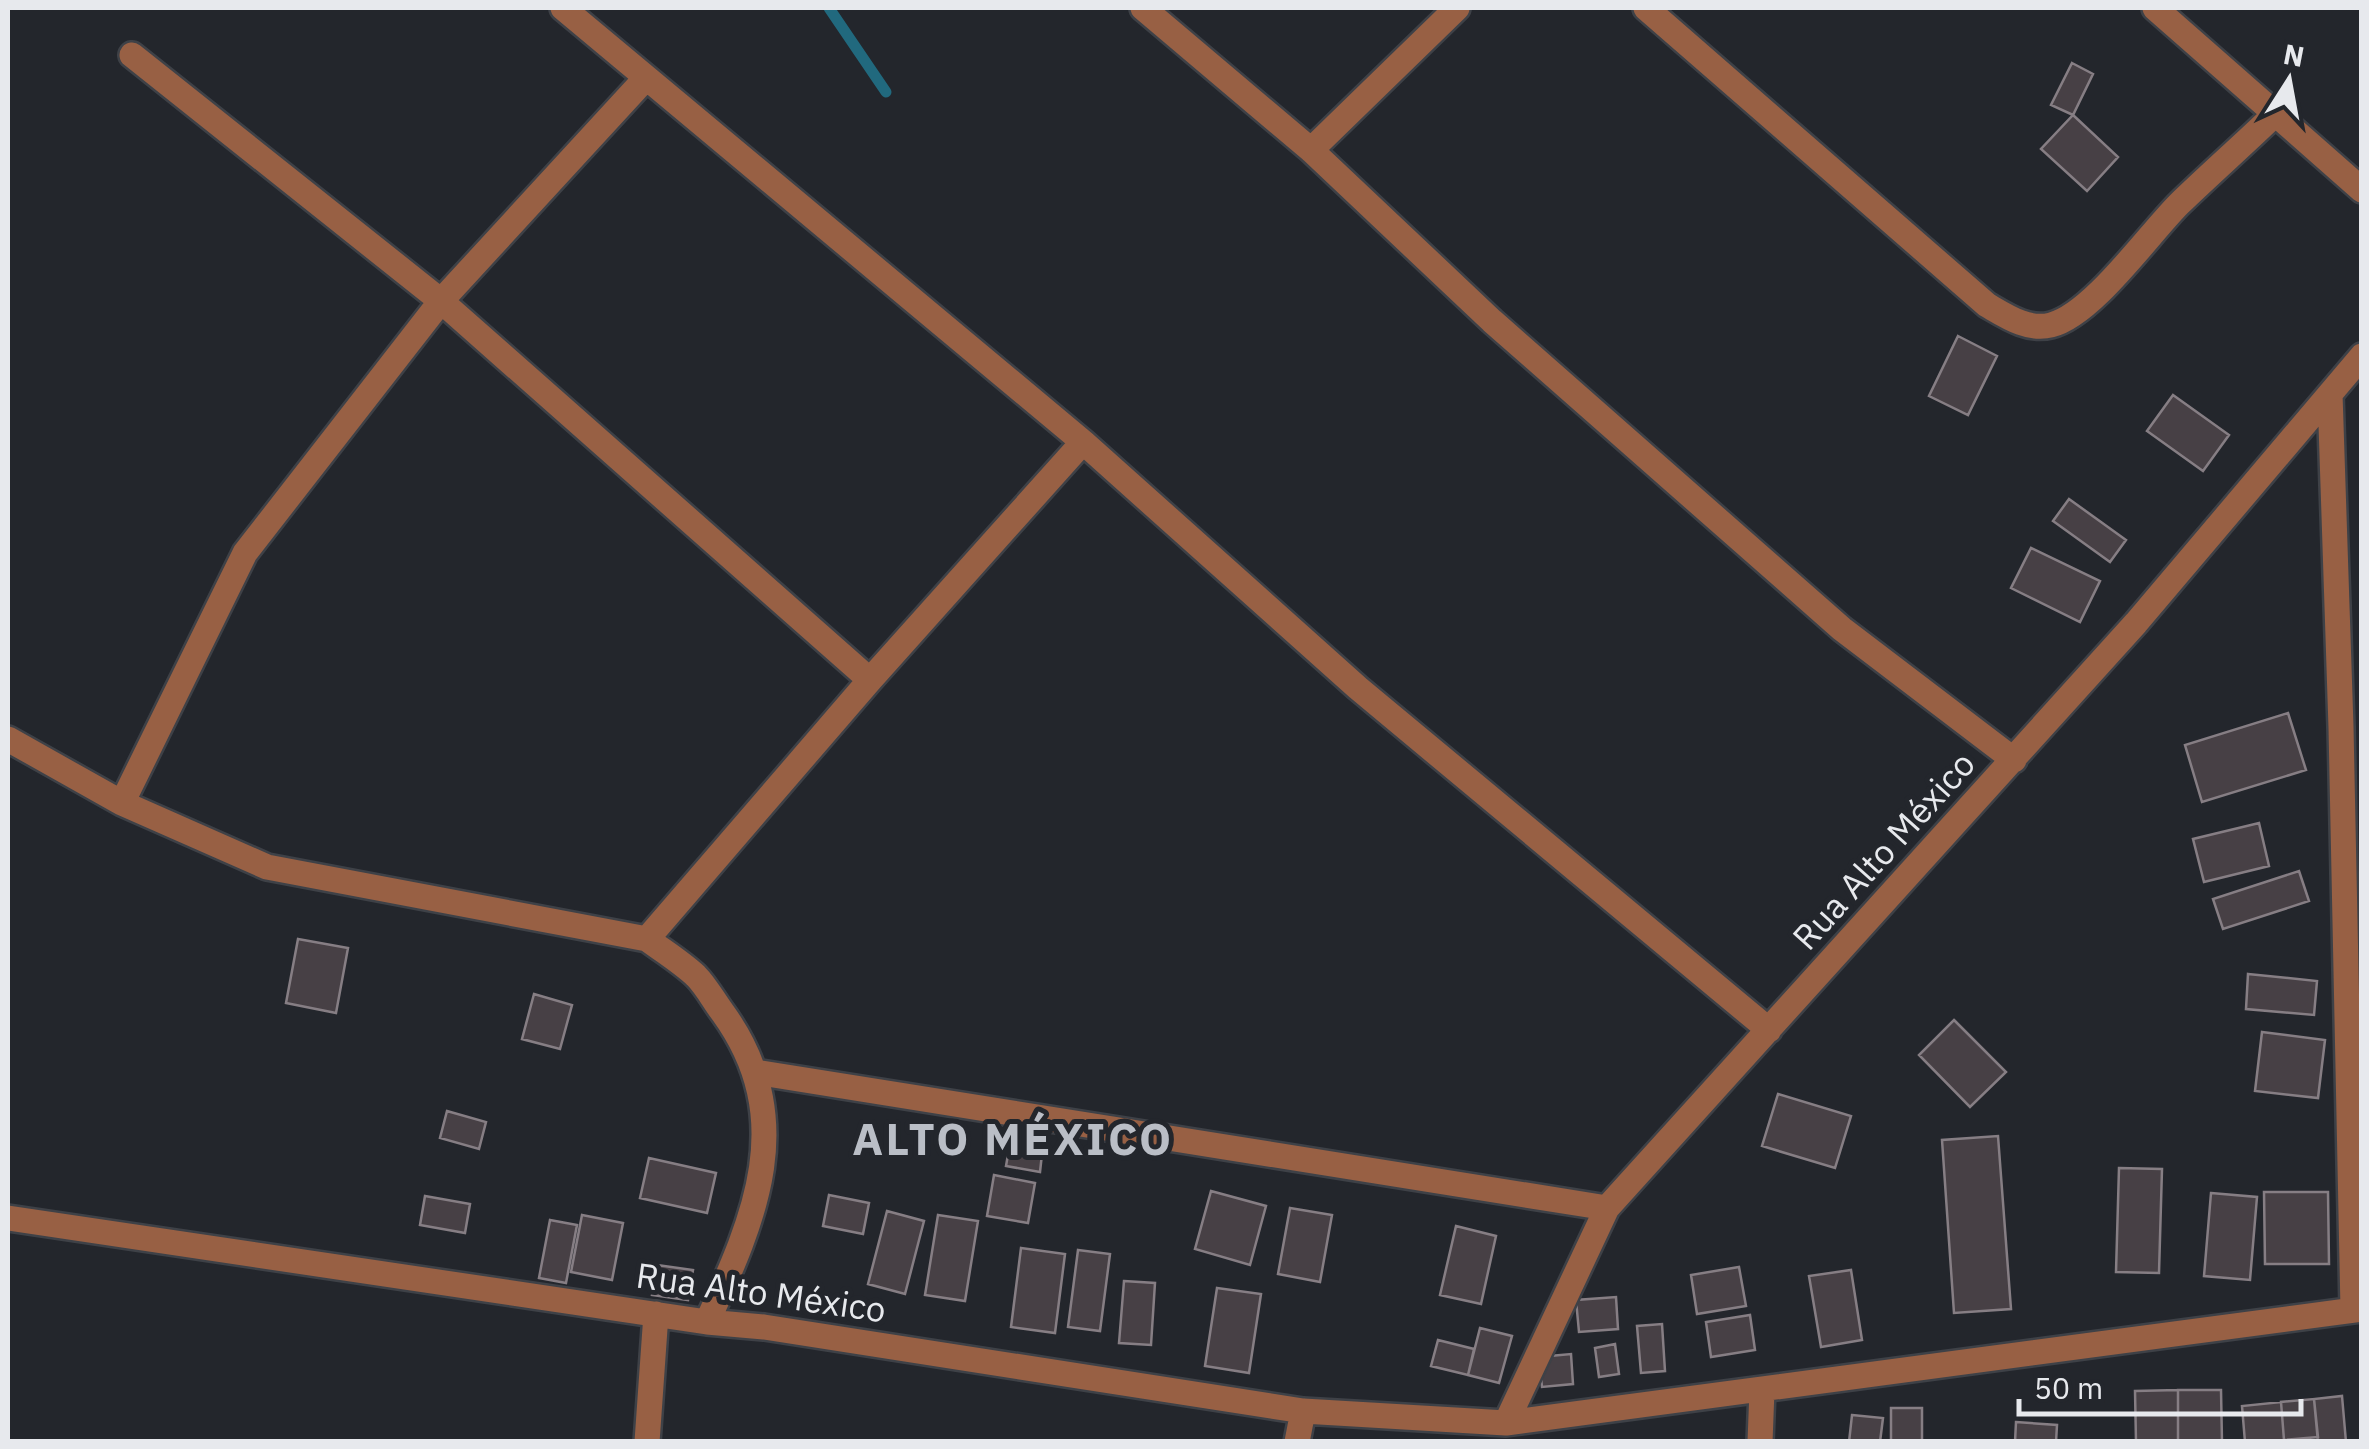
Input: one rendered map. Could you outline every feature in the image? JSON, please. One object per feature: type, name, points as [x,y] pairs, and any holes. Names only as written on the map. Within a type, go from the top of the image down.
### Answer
[{"type":"street","points":[[562,8],[1083,442],[1358,688],[1769,1030]]},
{"type":"street","points":[[1143,8],[1311,150],[1492,321],[1842,628],[2014,760]]},
{"type":"street","points":[[1311,150],[1457,8]]},
{"type":"street","points":[[1646,8],[1987,305],[2031,326],[2046,326],[2068,318],[2116,276],[2176,207],[2274,116]]},
{"type":"street","points":[[2155,8],[2362,190]]},
{"type":"street","points":[[132,55],[441,301],[870,680]]},
{"type":"street","points":[[122,803],[246,552],[441,301],[645,79]]},
{"type":"street","name":"Rua Alto México","points":[[1506,1423],[1608,1208],[2136,623],[2362,356]]},
{"type":"street","points":[[2330,394],[2351,723],[2357,1310]]},
{"type":"street","points":[[647,939],[870,680],[1083,442]]},
{"type":"street","points":[[8,739],[122,803],[267,867],[647,939],[697,977],[732,1026],[756,1072],[765,1140],[756,1202],[707,1322]]},
{"type":"street","points":[[756,1072],[1608,1208]]},
{"type":"street","name":"Rua Alto México","points":[[8,1218],[707,1322],[764,1327],[1303,1411],[1506,1423],[2357,1310]]},
{"type":"street","points":[[647,1442],[656,1314]]},
{"type":"street","points":[[1760,1442],[1762,1390]]},
{"type":"street","points":[[1296,1442],[1303,1411]]},
{"type":"building","points":[[2072,63],[2093,74],[2073,115],[2051,105]]},
{"type":"building","points":[[2073,115],[2118,157],[2087,191],[2041,149]]},
{"type":"building","points":[[1958,336],[1997,356],[1968,415],[1929,396]]},
{"type":"building","points":[[2173,395],[2229,435],[2203,471],[2147,431]]},
{"type":"building","points":[[2069,499],[2126,540],[2110,562],[2053,521]]},
{"type":"building","points":[[2031,548],[2100,581],[2080,622],[2011,588]]},
{"type":"building","points":[[2288,713],[2306,770],[2202,802],[2185,745]]},
{"type":"building","points":[[2259,823],[2269,866],[2204,882],[2193,839]]},
{"type":"building","points":[[2299,871],[2309,901],[2223,929],[2213,899]]},
{"type":"building","points":[[298,939],[348,948],[336,1013],[286,1003]]},
{"type":"building","points":[[2248,974],[2317,981],[2314,1015],[2246,1009]]},
{"type":"building","points":[[534,994],[572,1005],[560,1049],[522,1039]]},
{"type":"building","points":[[1954,1020],[2006,1072],[1970,1107],[1919,1055]]},
{"type":"building","points":[[2262,1032],[2325,1040],[2318,1098],[2255,1091]]},
{"type":"building","points":[[1778,1094],[1851,1116],[1835,1168],[1762,1146]]},
{"type":"building","points":[[447,1111],[486,1122],[479,1149],[440,1138]]},
{"type":"building","points":[[1998,1136],[2011,1309],[1954,1313],[1942,1140]]},
{"type":"building","points":[[1009,1149],[1042,1154],[1040,1172],[1006,1166]]},
{"type":"building","points":[[649,1158],[716,1173],[707,1213],[640,1198]]},
{"type":"building","points":[[2119,1168],[2162,1169],[2159,1273],[2116,1272]]},
{"type":"building","points":[[994,1175],[1035,1183],[1028,1223],[987,1216]]},
{"type":"building","points":[[1211,1191],[1266,1206],[1250,1265],[1195,1249]]},
{"type":"building","points":[[2264,1192],[2328,1192],[2329,1264],[2265,1264]]},
{"type":"building","points":[[2211,1193],[2257,1197],[2250,1280],[2204,1276]]},
{"type":"building","points":[[829,1195],[869,1203],[863,1234],[823,1226]]},
{"type":"building","points":[[425,1196],[470,1204],[465,1233],[420,1225]]},
{"type":"building","points":[[1290,1208],[1332,1215],[1320,1282],[1278,1274]]},
{"type":"building","points":[[887,1211],[924,1221],[905,1294],[868,1284]]},
{"type":"building","points":[[582,1215],[623,1223],[612,1280],[571,1272]]},
{"type":"building","points":[[938,1215],[978,1221],[965,1301],[925,1295]]},
{"type":"building","points":[[550,1220],[577,1225],[566,1283],[539,1278]]},
{"type":"building","points":[[1456,1226],[1496,1236],[1481,1304],[1440,1295]]},
{"type":"building","points":[[1021,1248],[1065,1254],[1055,1333],[1011,1327]]},
{"type":"building","points":[[1078,1250],[1110,1254],[1100,1331],[1068,1327]]},
{"type":"building","points":[[657,1265],[693,1270],[688,1300],[652,1295]]},
{"type":"building","points":[[1739,1267],[1746,1306],[1697,1314],[1691,1275]]},
{"type":"building","points":[[1851,1270],[1862,1340],[1821,1347],[1809,1276]]},
{"type":"building","points":[[1124,1281],[1155,1283],[1151,1345],[1119,1343]]},
{"type":"building","points":[[1217,1288],[1261,1294],[1249,1373],[1205,1366]]},
{"type":"building","points":[[1616,1297],[1618,1329],[1579,1332],[1576,1300]]},
{"type":"building","points":[[1750,1315],[1755,1350],[1711,1357],[1706,1322]]},
{"type":"building","points":[[1662,1324],[1665,1371],[1641,1373],[1637,1326]]},
{"type":"building","points":[[1480,1328],[1512,1336],[1499,1383],[1468,1375]]},
{"type":"building","points":[[1438,1340],[1474,1349],[1468,1375],[1431,1366]]},
{"type":"building","points":[[1615,1344],[1619,1374],[1599,1377],[1595,1348]]},
{"type":"building","points":[[1571,1354],[1573,1384],[1542,1387],[1539,1357]]},
{"type":"building","points":[[2178,1390],[2178,1442],[2136,1442],[2135,1391]]},
{"type":"building","points":[[2178,1390],[2221,1390],[2222,1442],[2178,1442]]},
{"type":"building","points":[[2342,1396],[2346,1442],[2318,1442],[2314,1399]]},
{"type":"building","points":[[2314,1399],[2318,1437],[2284,1440],[2281,1402]]},
{"type":"building","points":[[2281,1402],[2284,1440],[2245,1442],[2242,1406]]},
{"type":"building","points":[[1891,1408],[1922,1408],[1922,1442],[1891,1442]]},
{"type":"building","points":[[1852,1415],[1883,1418],[1880,1442],[1849,1442]]},
{"type":"building","points":[[2016,1422],[2057,1425],[2056,1442],[2015,1442]]},
{"type":"waterway","points":[[829,8],[886,92]]},
{"type":"district","name":"ALTO MÉXICO","points":[[1013,1139]]}]
